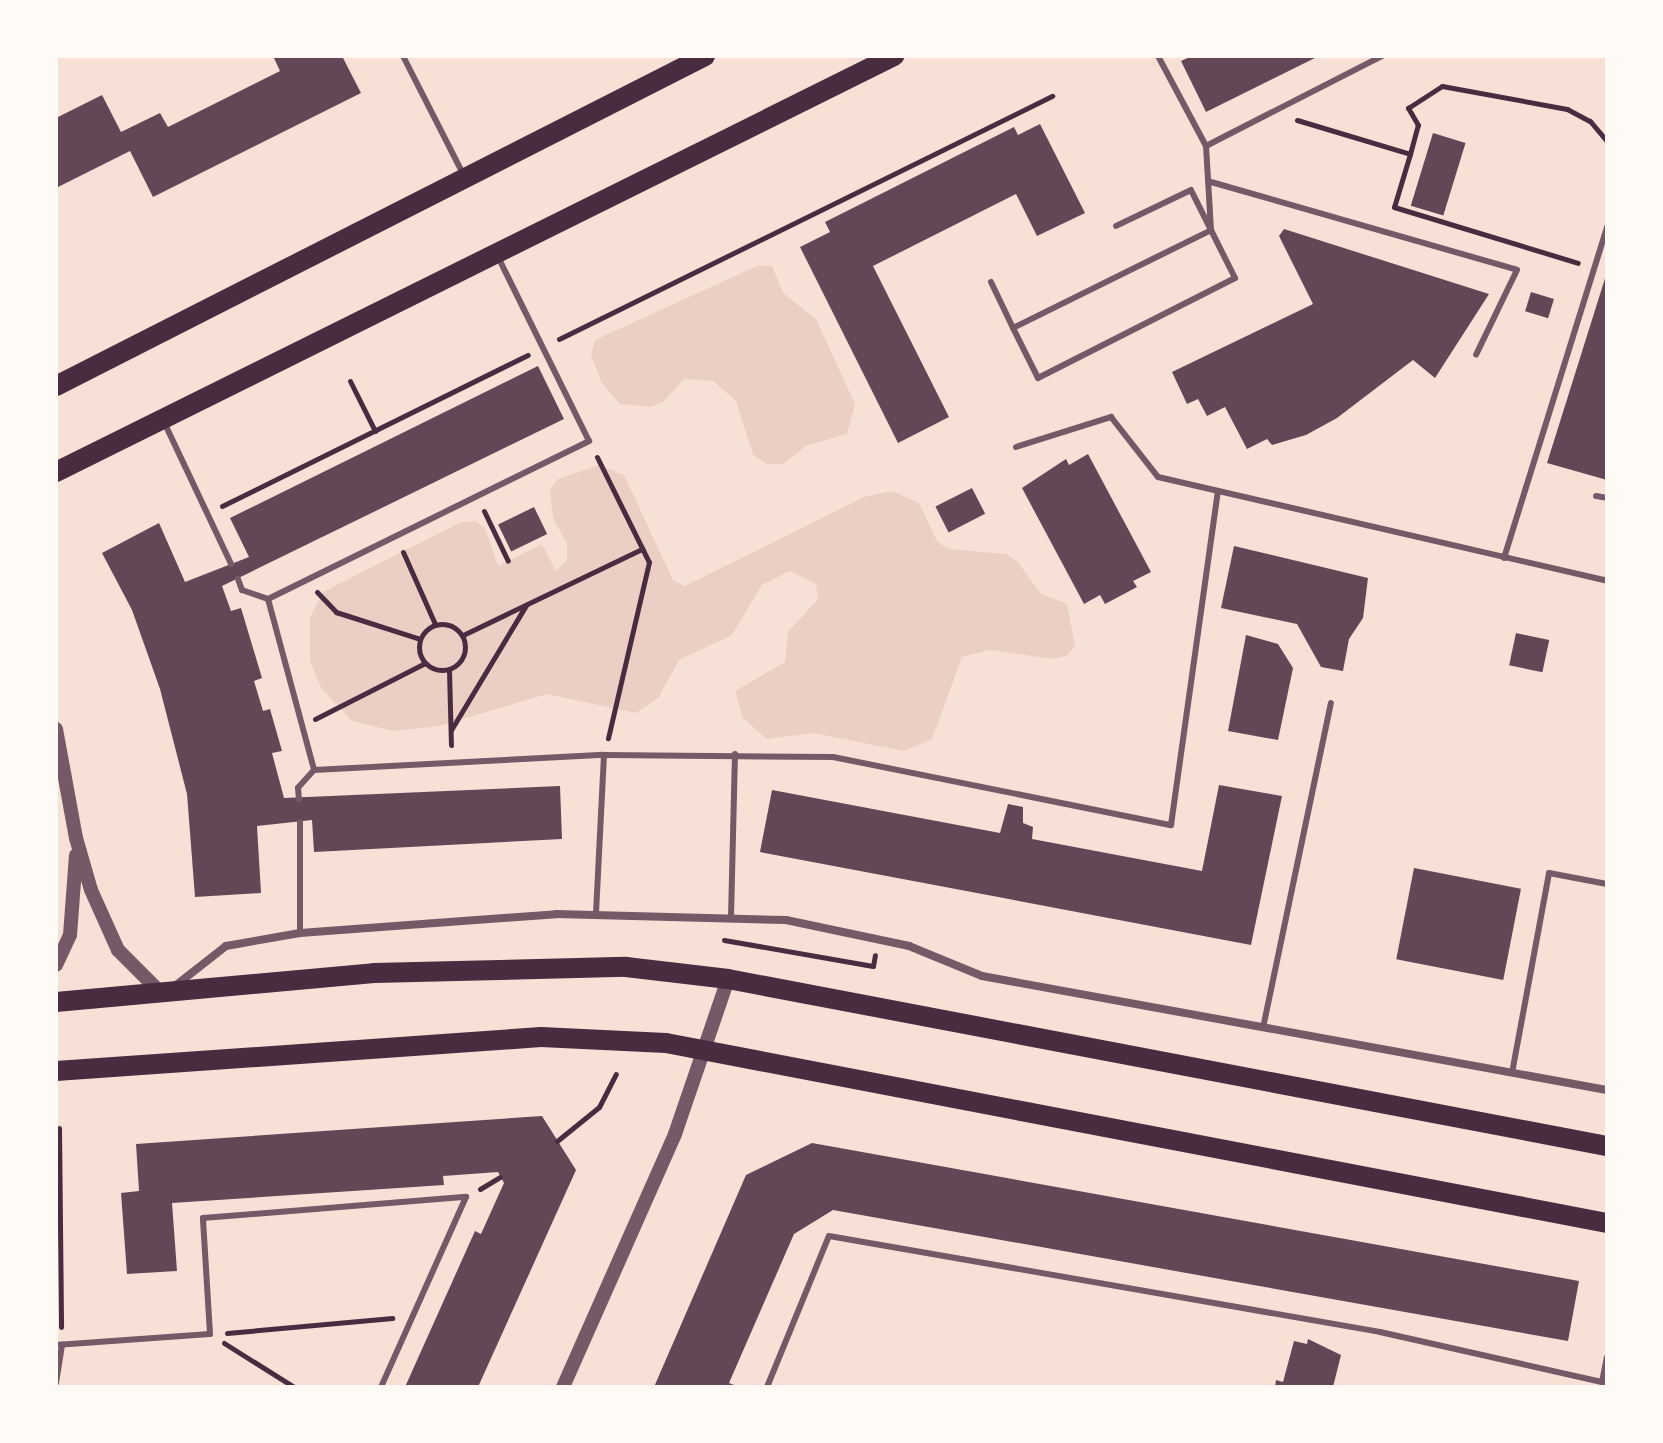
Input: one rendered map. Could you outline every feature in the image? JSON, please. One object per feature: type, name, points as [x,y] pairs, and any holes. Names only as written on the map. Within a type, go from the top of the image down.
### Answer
[{"type":"main road","points":[[56,386],[465,178],[675,63],[705,56]]},
{"type":"main road","points":[[56,472],[894,56]]},
{"type":"main road","points":[[56,1002],[374,973],[567,965],[728,979],[1607,1146]]},
{"type":"main road","points":[[56,1071],[541,1037],[706,1048],[1607,1223]]},
{"type":"street","points":[[56,729],[76,838],[118,950],[165,991],[226,946],[300,933],[596,914],[786,920],[878,938],[982,976],[1607,1090]]},
{"type":"street","points":[[56,965],[70,935],[76,838]]},
{"type":"street","points":[[563,1387],[675,1134],[728,979]]},
{"type":"lane","points":[[403,56],[465,178]]},
{"type":"lane","points":[[1158,56],[1206,146],[1211,182],[1211,230]]},
{"type":"lane","points":[[1206,146],[1382,56]]},
{"type":"lane","points":[[1211,182],[1517,270],[1476,355]]},
{"type":"lane","points":[[991,282],[1038,378],[1235,278],[1191,190],[1116,226]]},
{"type":"lane","points":[[1504,558],[1607,227]]},
{"type":"lane","points":[[1013,328],[1211,230]]},
{"type":"lane","points":[[238,579],[242,590],[268,599],[589,441],[496,254]]},
{"type":"lane","points":[[1016,447],[1111,417],[1158,477],[1607,581]]},
{"type":"lane","points":[[163,418],[231,564]]},
{"type":"lane","points":[[299,799],[298,788],[314,770],[604,755],[735,754],[833,757],[1171,825],[1218,492]]},
{"type":"lane","points":[[1596,496],[1607,498]]},
{"type":"lane","points":[[268,599],[314,770]]},
{"type":"lane","points":[[1263,1028],[1331,703]]},
{"type":"lane","points":[[731,917],[735,754]]},
{"type":"lane","points":[[596,914],[604,755]]},
{"type":"lane","points":[[300,822],[300,933]]},
{"type":"lane","points":[[1512,1073],[1549,873],[1607,884]]},
{"type":"lane","points":[[56,1383],[59,1345],[210,1334],[203,1218],[466,1197],[381,1387]]},
{"type":"lane","points":[[767,1387],[829,1236],[1380,1332],[1604,1382],[1607,1357]]},
{"type":"path","points":[[1594,268],[1394,207],[1418,125],[1408,108],[1442,86],[1567,109],[1590,121],[1607,141]]},
{"type":"path","points":[[207,514],[1052,96]]},
{"type":"path","points":[[1269,112],[1410,154]]},
{"type":"path","points":[[350,381],[375,431]]},
{"type":"path","points":[[589,441],[649,562],[604,755]]},
{"type":"path","points":[[477,496],[508,561]]},
{"type":"path","points":[[396,536],[435,624]]},
{"type":"path","points":[[463,635],[642,549]]},
{"type":"path","points":[[305,581],[336,612],[420,639]]},
{"type":"path","points":[[451,730],[527,605]]},
{"type":"path","points":[[420,639],[435,624],[445,624],[463,635]]},
{"type":"path","points":[[452,763],[449,670],[464,656],[463,635]]},
{"type":"path","points":[[420,639],[425,663]]},
{"type":"path","points":[[302,725],[425,663],[449,670]]},
{"type":"path","points":[[708,938],[873,966],[876,946]]},
{"type":"path","points":[[557,1141],[599,1107],[616,1074]]},
{"type":"path","points":[[59,1128],[59,1345]]},
{"type":"path","points":[[210,1334],[413,1317]]},
{"type":"path","points":[[210,1334],[294,1387]]},
{"type":"shaded area","points":[[759,265],[772,266],[783,293],[816,319],[855,404],[847,434],[806,446],[783,464],[767,464],[753,455],[736,401],[713,381],[684,379],[663,402],[650,407],[620,404],[601,382],[591,354],[595,340]]},
{"type":"shaded area","points":[[599,465],[624,475],[673,580],[685,586],[864,497],[892,491],[919,503],[937,541],[948,549],[1006,554],[1017,561],[1041,594],[1067,604],[1075,646],[1066,656],[1052,659],[990,650],[962,657],[932,739],[904,751],[814,733],[767,739],[743,718],[735,691],[785,662],[788,632],[818,599],[816,584],[790,571],[762,585],[732,635],[679,660],[659,697],[636,713],[547,694],[439,726],[394,731],[352,721],[321,688],[310,661],[310,617],[323,592],[461,522],[476,521],[486,530],[498,566],[542,544],[556,571],[567,560],[567,544],[553,518],[550,490],[558,479]]},
{"type":"building","points":[[273,56],[342,56],[361,93],[153,197],[130,151],[56,188],[56,118],[102,95],[121,132],[160,113],[168,127],[280,71]]},
{"type":"building","points":[[1192,56],[1319,56],[1206,112],[1181,61]]},
{"type":"building","points":[[1040,124],[1085,213],[1037,236],[1016,194],[873,266],[949,417],[898,443],[800,247],[830,232],[825,222],[1014,127],[1018,135]]},
{"type":"building","points":[[1433,133],[1466,143],[1443,216],[1411,206]]},
{"type":"building","points":[[1284,229],[1489,294],[1435,378],[1413,360],[1337,418],[1306,435],[1272,445],[1267,439],[1247,449],[1225,407],[1207,416],[1198,399],[1187,404],[1172,372],[1313,304],[1279,236]]},
{"type":"building","points":[[1607,272],[1607,480],[1547,463]]},
{"type":"building","points":[[1531,292],[1554,299],[1548,318],[1525,311]]},
{"type":"building","points":[[538,366],[564,419],[222,586],[231,611],[241,608],[262,678],[254,681],[263,711],[270,709],[282,751],[272,753],[284,798],[560,786],[562,839],[314,852],[312,820],[257,826],[261,893],[195,897],[187,794],[160,689],[132,610],[102,553],[159,523],[185,582],[249,557],[230,518]]},
{"type":"building","points":[[1088,454],[1151,572],[1133,581],[1137,587],[1105,604],[1100,595],[1084,604],[1022,488],[1066,459],[1069,465]]},
{"type":"building","points":[[972,488],[985,514],[949,532],[935,507]]},
{"type":"building","points":[[534,507],[547,534],[511,551],[498,525]]},
{"type":"building","points":[[1234,546],[1368,578],[1363,618],[1349,639],[1343,671],[1321,667],[1297,624],[1221,608]]},
{"type":"building","points":[[1516,633],[1549,640],[1542,672],[1509,665]]},
{"type":"building","points":[[1246,635],[1278,644],[1293,668],[1278,740],[1228,731]]},
{"type":"building","points":[[1219,785],[1282,796],[1251,945],[760,852],[772,790],[1000,833],[1008,804],[1023,807],[1023,823],[1033,827],[1032,839],[1202,871]]},
{"type":"building","points":[[1414,868],[1521,889],[1503,980],[1396,959]]},
{"type":"building","points":[[542,1116],[576,1170],[478,1387],[405,1387],[475,1231],[481,1234],[504,1183],[498,1172],[443,1176],[444,1185],[172,1203],[177,1271],[127,1274],[121,1193],[139,1191],[136,1144]]},
{"type":"building","points":[[812,1143],[1579,1281],[1568,1341],[833,1210],[794,1234],[729,1383],[739,1387],[654,1387],[746,1175]]},
{"type":"building","points":[[1308,1339],[1341,1355],[1333,1387],[1275,1387],[1276,1380],[1283,1382],[1294,1341],[1307,1344]]}]
